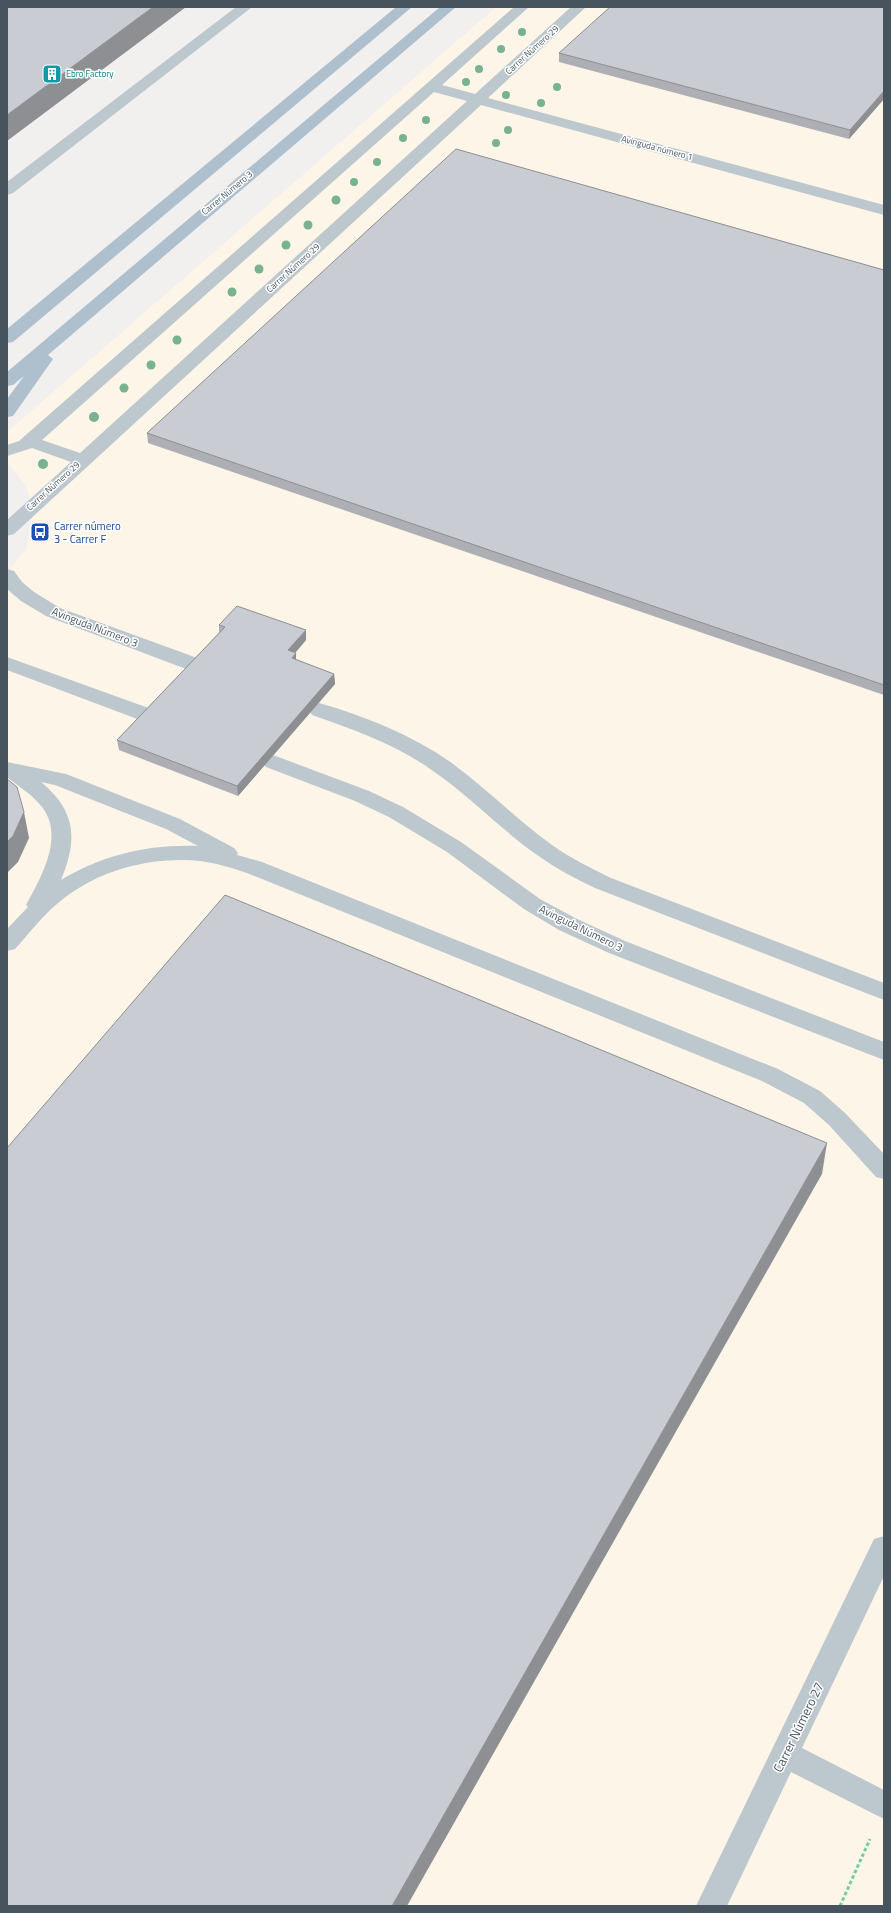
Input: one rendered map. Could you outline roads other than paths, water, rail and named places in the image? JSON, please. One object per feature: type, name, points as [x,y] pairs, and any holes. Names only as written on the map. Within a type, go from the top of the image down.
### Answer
[{"type":"main road","points":[[7,338],[405,7]]},
{"type":"main road","name":"Carrer Número 3","points":[[7,381],[449,7]]},
{"type":"main road","points":[[7,412],[57,338]]},
{"type":"street","points":[[7,190],[245,7]]},
{"type":"street","points":[[7,450],[19,448],[29,441],[522,7]]},
{"type":"street","name":"Carrer Número 29","points":[[7,530],[579,7]]},
{"type":"street","name":"Avinguda número 1","points":[[430,87],[884,210]]},
{"type":"street","points":[[29,441],[82,460]]},
{"type":"street","name":"Avinguda Número 3","points":[[7,575],[10,580],[33,601],[53,612],[193,664]]},
{"type":"street","points":[[7,663],[147,715]]},
{"type":"street","points":[[319,710],[394,739],[425,755],[446,770],[538,845],[572,868],[603,884],[884,992]]},
{"type":"street","name":"Avinguda Número 3","points":[[273,762],[362,796],[396,812],[454,847],[532,904],[567,924],[617,947],[884,1052]]},
{"type":"street","points":[[10,770],[59,779],[173,824],[254,867],[770,1075],[812,1097],[837,1119],[884,1170]]},
{"type":"street","points":[[10,770],[51,805],[58,820],[61,838],[60,855],[50,881],[28,920]]},
{"type":"street","points":[[7,944],[28,920],[50,899],[70,884],[95,872],[123,862],[146,856],[175,853],[199,854],[254,867]]},
{"type":"street","name":"Carrer Número 27","points":[[711,1906],[884,1548]]},
{"type":"street","points":[[784,1754],[884,1805]]},
{"type":"place","name":"Ebro Factory","points":[[52,74]]},
{"type":"place","name":"Carrer número 3 - Carrer F","points":[[40,532]]}]
